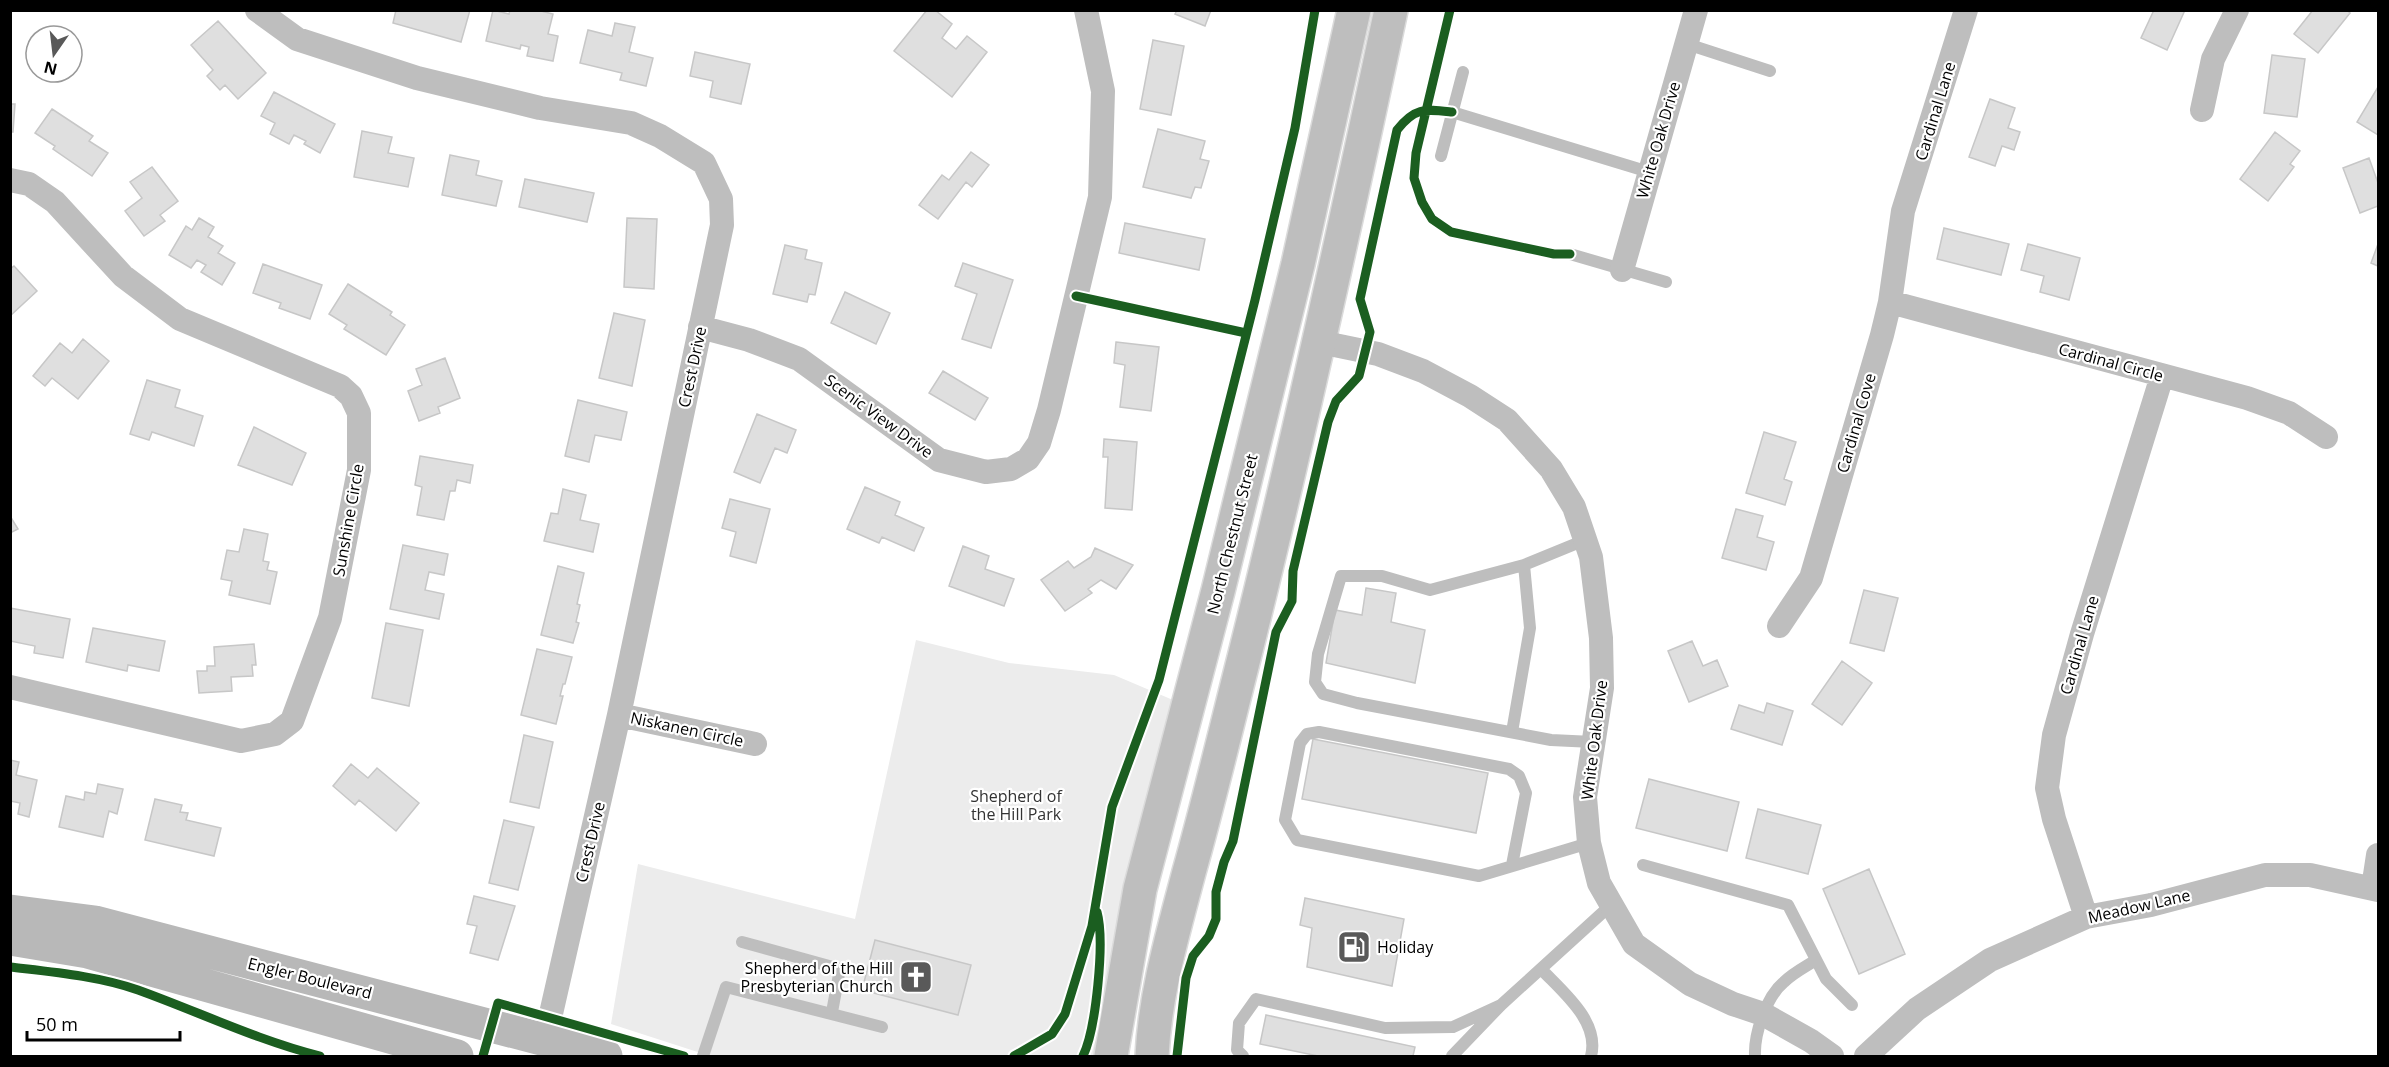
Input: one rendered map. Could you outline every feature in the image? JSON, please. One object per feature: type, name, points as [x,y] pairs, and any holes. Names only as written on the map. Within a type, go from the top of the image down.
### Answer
[{"type":"main road","name":"North Chestnut Street","points":[[1111,1056],[1140,889],[1218,591],[1299,264],[1354,10]]},
{"type":"main road","points":[[1152,1056],[1158,994],[1174,924],[1250,634],[1320,342],[1391,10]]},
{"type":"main road","name":"Engler Boulevard","points":[[10,911],[95,922],[543,1048],[606,1056]]},
{"type":"main road","points":[[10,939],[88,952],[457,1056]]},
{"type":"street","name":"Crest Drive","points":[[257,10],[297,39],[417,78],[540,108],[631,123],[660,136],[704,163],[721,199],[722,225],[619,715],[543,1048]]},
{"type":"street","name":"Scenic View Drive","points":[[700,327],[749,340],[799,359],[939,460],[986,472],[1011,469],[1028,459],[1039,443],[1100,197],[1103,91],[1086,10]]},
{"type":"street","name":"White Oak Drive","points":[[1622,270],[1696,10]]},
{"type":"street","name":"Cardinal Lane","points":[[1903,210],[1966,10]]},
{"type":"street","points":[[2202,110],[2213,59],[2237,10]]},
{"type":"street","name":"Sunshine Circle","points":[[10,180],[29,184],[56,202],[123,276],[180,320],[340,386],[351,396],[359,413],[361,428],[359,470],[330,618],[292,721],[275,734],[241,741],[10,687]]},
{"type":"street","name":"Cardinal Cove","points":[[1779,626],[1810,578],[1890,302],[1903,210]]},
{"type":"street","name":"Cardinal Circle","points":[[1890,302],[2270,406],[2289,413],[2326,437]]},
{"type":"street","name":"White Oak Drive","points":[[1320,342],[1378,354],[1423,371],[1470,396],[1508,420],[1551,470],[1574,507],[1592,557],[1601,638],[1602,688],[1585,797],[1589,843],[1599,883],[1634,944],[1690,984],[1733,1004],[1763,1014],[1811,1041],[1832,1056]]},
{"type":"street","name":"Cardinal Lane","points":[[2086,917],[2054,819],[2048,788],[2054,735],[2082,634],[2162,376]]},
{"type":"street","name":"Niskanen Circle","points":[[619,715],[755,744]]},
{"type":"street","points":[[2376,889],[2379,855]]},
{"type":"street","name":"Meadow Lane","points":[[1866,1056],[1917,1008],[1990,960],[2086,917],[2151,905],[2265,875],[2310,875],[2376,889]]},
{"type":"lane","points":[[1687,44],[1770,71]]},
{"type":"lane","points":[[1441,156],[1463,72]]},
{"type":"lane","points":[[1452,112],[1649,172]]},
{"type":"lane","points":[[1570,254],[1666,282]]},
{"type":"lane","points":[[1585,540],[1524,565],[1431,590],[1382,576],[1341,576],[1318,654],[1316,682],[1323,694],[1357,703],[1551,740],[1593,742]]},
{"type":"lane","points":[[1512,732],[1530,627],[1524,565]]},
{"type":"lane","points":[[1512,865],[1526,793],[1519,776],[1509,769],[1319,732],[1307,734],[1300,743],[1285,820],[1297,840],[1479,876],[1589,843]]},
{"type":"lane","points":[[1643,865],[1788,905],[1826,979],[1852,1005]]},
{"type":"lane","points":[[1460,1054],[1501,1005],[1612,904]]},
{"type":"lane","points":[[742,942],[840,969],[832,1012]]},
{"type":"lane","points":[[1755,1056],[1755,1043],[1763,1014],[1782,983],[1816,960]]},
{"type":"lane","points":[[1542,970],[1577,1007],[1590,1030],[1593,1049],[1591,1056]]},
{"type":"lane","points":[[702,1056],[726,987],[832,1012],[882,1027]]},
{"type":"lane","points":[[1243,1056],[1237,1050],[1239,1023],[1256,999],[1385,1028],[1453,1027],[1501,1005]]},
{"type":"green space","name":"Shepherd of the Hill Park","points":[[916,640],[1009,663],[1114,675],[1173,700],[1096,1056],[710,1056],[611,1024],[638,864],[855,919]]},
{"type":"building","points":[[396,10],[470,10],[461,42],[393,23]]},
{"type":"building","points":[[493,10],[509,14],[510,10],[537,10],[553,14],[548,34],[558,36],[553,61],[527,56],[529,47],[521,45],[520,49],[486,41]]},
{"type":"building","points":[[927,10],[935,10],[952,24],[942,38],[956,49],[967,36],[987,52],[952,97],[894,51]]},
{"type":"building","points":[[1177,10],[1211,10],[1205,26],[1175,14]]},
{"type":"building","points":[[2154,10],[2185,10],[2167,50],[2141,38]]},
{"type":"building","points":[[2313,10],[2347,10],[2350,13],[2318,53],[2294,34]]},
{"type":"building","points":[[218,21],[266,73],[238,99],[225,85],[220,90],[207,76],[213,70],[191,45]]},
{"type":"building","points":[[615,23],[635,27],[629,52],[653,58],[646,86],[620,80],[622,73],[580,63],[588,30],[612,36]]},
{"type":"building","points":[[1153,40],[1184,46],[1171,115],[1140,109]]},
{"type":"building","points":[[695,52],[750,64],[741,104],[710,97],[713,81],[690,76]]},
{"type":"building","points":[[2272,55],[2305,59],[2297,117],[2264,113]]},
{"type":"building","points":[[2378,87],[2378,135],[2357,122]]},
{"type":"building","points":[[274,92],[335,124],[320,153],[304,144],[306,141],[294,135],[289,144],[270,134],[275,123],[261,116]]},
{"type":"building","points":[[1990,99],[2015,108],[2008,128],[2020,132],[2014,150],[2002,146],[1995,166],[1969,157]]},
{"type":"building","points":[[10,104],[15,104],[13,132],[10,132]]},
{"type":"building","points":[[52,109],[93,136],[89,141],[108,153],[92,176],[53,149],[55,146],[35,133]]},
{"type":"building","points":[[1158,129],[1205,141],[1200,159],[1209,161],[1201,188],[1195,187],[1191,198],[1143,187]]},
{"type":"building","points":[[362,131],[392,137],[388,153],[414,158],[408,187],[354,177]]},
{"type":"building","points":[[2275,132],[2300,151],[2290,164],[2294,167],[2268,201],[2240,179]]},
{"type":"building","points":[[971,152],[989,165],[972,187],[966,182],[938,219],[919,205],[942,175],[949,180]]},
{"type":"building","points":[[450,155],[479,161],[476,175],[502,181],[496,206],[442,195]]},
{"type":"building","points":[[2369,158],[2378,183],[2378,206],[2360,213],[2343,168]]},
{"type":"building","points":[[152,167],[178,201],[160,215],[165,221],[144,236],[125,211],[142,198],[130,182]]},
{"type":"building","points":[[525,179],[594,193],[587,222],[519,207]]},
{"type":"building","points":[[199,218],[214,227],[208,237],[223,246],[218,253],[235,263],[222,285],[201,272],[206,265],[197,260],[191,268],[169,255],[186,226],[192,230]]},
{"type":"building","points":[[627,218],[657,219],[654,289],[624,287]]},
{"type":"building","points":[[1125,223],[1205,239],[1199,270],[1119,253]]},
{"type":"building","points":[[1944,228],[2009,244],[2001,275],[1937,259]]},
{"type":"building","points":[[2028,244],[2080,258],[2069,300],[2040,292],[2044,276],[2021,270]]},
{"type":"building","points":[[2378,244],[2378,266],[2371,263]]},
{"type":"building","points":[[785,245],[807,250],[805,259],[822,263],[815,295],[809,294],[807,302],[773,294]]},
{"type":"building","points":[[963,263],[1013,280],[991,348],[962,339],[977,294],[955,286]]},
{"type":"building","points":[[263,264],[322,285],[310,319],[279,308],[281,303],[253,293]]},
{"type":"building","points":[[14,266],[37,291],[10,316],[10,269]]},
{"type":"building","points":[[348,284],[392,312],[390,315],[405,325],[386,355],[344,329],[347,325],[329,314]]},
{"type":"building","points":[[845,292],[890,313],[876,344],[831,323]]},
{"type":"building","points":[[614,313],[645,320],[632,386],[599,378]]},
{"type":"building","points":[[83,339],[109,361],[78,399],[52,378],[45,386],[33,376],[60,343],[72,353]]},
{"type":"building","points":[[1116,342],[1159,347],[1151,411],[1120,407],[1125,365],[1114,363]]},
{"type":"building","points":[[445,358],[460,398],[438,407],[440,413],[419,421],[408,391],[422,385],[416,369]]},
{"type":"building","points":[[943,371],[988,398],[975,420],[929,393]]},
{"type":"building","points":[[147,380],[180,390],[175,407],[203,416],[194,446],[152,432],[149,440],[130,434]]},
{"type":"building","points":[[578,400],[627,412],[621,440],[595,435],[589,462],[565,456]]},
{"type":"building","points":[[757,414],[796,430],[787,453],[775,448],[760,483],[734,472]]},
{"type":"building","points":[[254,427],[306,453],[292,485],[238,465]]},
{"type":"building","points":[[1764,432],[1796,442],[1784,479],[1792,482],[1785,505],[1746,493]]},
{"type":"building","points":[[1104,439],[1137,442],[1132,510],[1105,508],[1108,457],[1103,457]]},
{"type":"building","points":[[420,456],[473,465],[470,483],[457,480],[455,491],[450,491],[444,520],[417,515],[422,487],[415,485]]},
{"type":"building","points":[[865,487],[900,502],[895,515],[924,528],[914,551],[882,537],[879,543],[847,529]]},
{"type":"building","points":[[563,489],[586,495],[580,520],[599,524],[593,552],[544,541],[551,513],[558,514]]},
{"type":"building","points":[[730,499],[770,509],[756,563],[730,556],[736,532],[722,528]]},
{"type":"building","points":[[1736,509],[1763,516],[1757,537],[1774,542],[1766,570],[1722,558]]},
{"type":"building","points":[[10,516],[18,529],[10,533]]},
{"type":"building","points":[[244,529],[268,534],[263,561],[269,562],[267,570],[277,572],[270,604],[229,595],[232,581],[221,579],[227,550],[239,552]]},
{"type":"building","points":[[403,545],[448,554],[444,575],[429,572],[425,590],[444,594],[439,619],[390,609]]},
{"type":"building","points":[[963,546],[989,556],[985,569],[1014,579],[1004,606],[949,586]]},
{"type":"building","points":[[1095,548],[1133,565],[1116,589],[1101,580],[1088,589],[1092,593],[1065,611],[1041,580],[1068,561],[1074,568],[1091,557]]},
{"type":"building","points":[[558,566],[584,573],[577,604],[580,605],[576,622],[579,623],[573,643],[541,635]]},
{"type":"building","points":[[1366,588],[1396,593],[1391,622],[1425,630],[1415,683],[1326,663],[1335,610],[1362,615]]},
{"type":"building","points":[[1864,590],[1898,598],[1884,651],[1850,643]]},
{"type":"building","points":[[10,608],[70,619],[63,658],[34,653],[35,646],[10,641]]},
{"type":"building","points":[[386,623],[423,630],[409,706],[372,698]]},
{"type":"building","points":[[93,628],[165,641],[159,671],[128,665],[127,671],[86,662]]},
{"type":"building","points":[[1692,641],[1703,666],[1717,660],[1728,686],[1689,702],[1668,651]]},
{"type":"building","points":[[254,644],[256,665],[252,665],[253,676],[231,677],[232,691],[199,693],[197,671],[207,671],[207,666],[215,666],[214,647]]},
{"type":"building","points":[[537,649],[572,657],[560,696],[563,696],[556,724],[521,715]]},
{"type":"building","points":[[1842,661],[1872,683],[1842,725],[1812,704]]},
{"type":"building","points":[[1767,703],[1793,711],[1782,745],[1731,729],[1739,705],[1764,713]]},
{"type":"building","points":[[524,735],[553,742],[539,808],[510,802]]},
{"type":"building","points":[[1313,739],[1488,773],[1476,833],[1302,799]]},
{"type":"building","points":[[10,760],[19,762],[16,775],[37,780],[29,817],[18,814],[20,803],[10,801]]},
{"type":"building","points":[[351,764],[368,778],[377,768],[419,803],[396,831],[359,800],[355,805],[333,786]]},
{"type":"building","points":[[1649,779],[1739,802],[1727,851],[1636,828]]},
{"type":"building","points":[[98,784],[123,789],[117,814],[109,811],[103,837],[59,827],[66,796],[84,800],[85,792],[96,794]]},
{"type":"building","points":[[155,799],[182,805],[180,812],[188,813],[186,820],[221,828],[214,856],[145,840]]},
{"type":"building","points":[[1758,809],[1821,825],[1808,874],[1746,858]]},
{"type":"building","points":[[504,820],[534,827],[518,890],[489,883]]},
{"type":"building","points":[[1869,869],[1905,954],[1859,974],[1823,889]]},
{"type":"building","points":[[474,896],[515,906],[498,960],[470,953],[477,926],[467,924]]},
{"type":"building","name":"Holiday","points":[[1305,898],[1404,919],[1392,986],[1307,967],[1312,928],[1300,925]]},
{"type":"building","name":"Shepherd of the Hill Presbyterian Church","points":[[875,940],[971,965],[958,1015],[862,990]]},
{"type":"building","points":[[1266,1015],[1415,1047],[1413,1056],[1318,1056],[1260,1044]]},
{"type":"cycle path","points":[[1014,1056],[1052,1034],[1065,1014],[1092,926],[1112,807],[1159,680],[1255,300],[1295,128],[1315,10]]},
{"type":"cycle path","points":[[1450,10],[1416,153],[1414,178],[1422,202],[1432,219],[1451,232],[1554,254],[1570,254]]},
{"type":"cycle path","points":[[1177,1056],[1186,978],[1193,956],[1209,936],[1216,919],[1216,892],[1224,862],[1233,841],[1276,632],[1292,601],[1293,571],[1328,422],[1336,401],[1359,376],[1370,332],[1360,299],[1397,130],[1409,117],[1421,111],[1452,112]]},
{"type":"cycle path","points":[[1076,296],[1246,333]]},
{"type":"cycle path","points":[[1083,1056],[1092,1026],[1098,985],[1100,943],[1097,912]]},
{"type":"cycle path","points":[[10,967],[75,975],[123,985],[251,1034],[320,1056]]},
{"type":"cycle path","points":[[483,1056],[498,1003],[684,1056]]},
{"type":"place","name":"Holiday","points":[[1354,947]]},
{"type":"place","name":"Shepherd of the Hill Presbyterian Church","points":[[916,977]]}]
